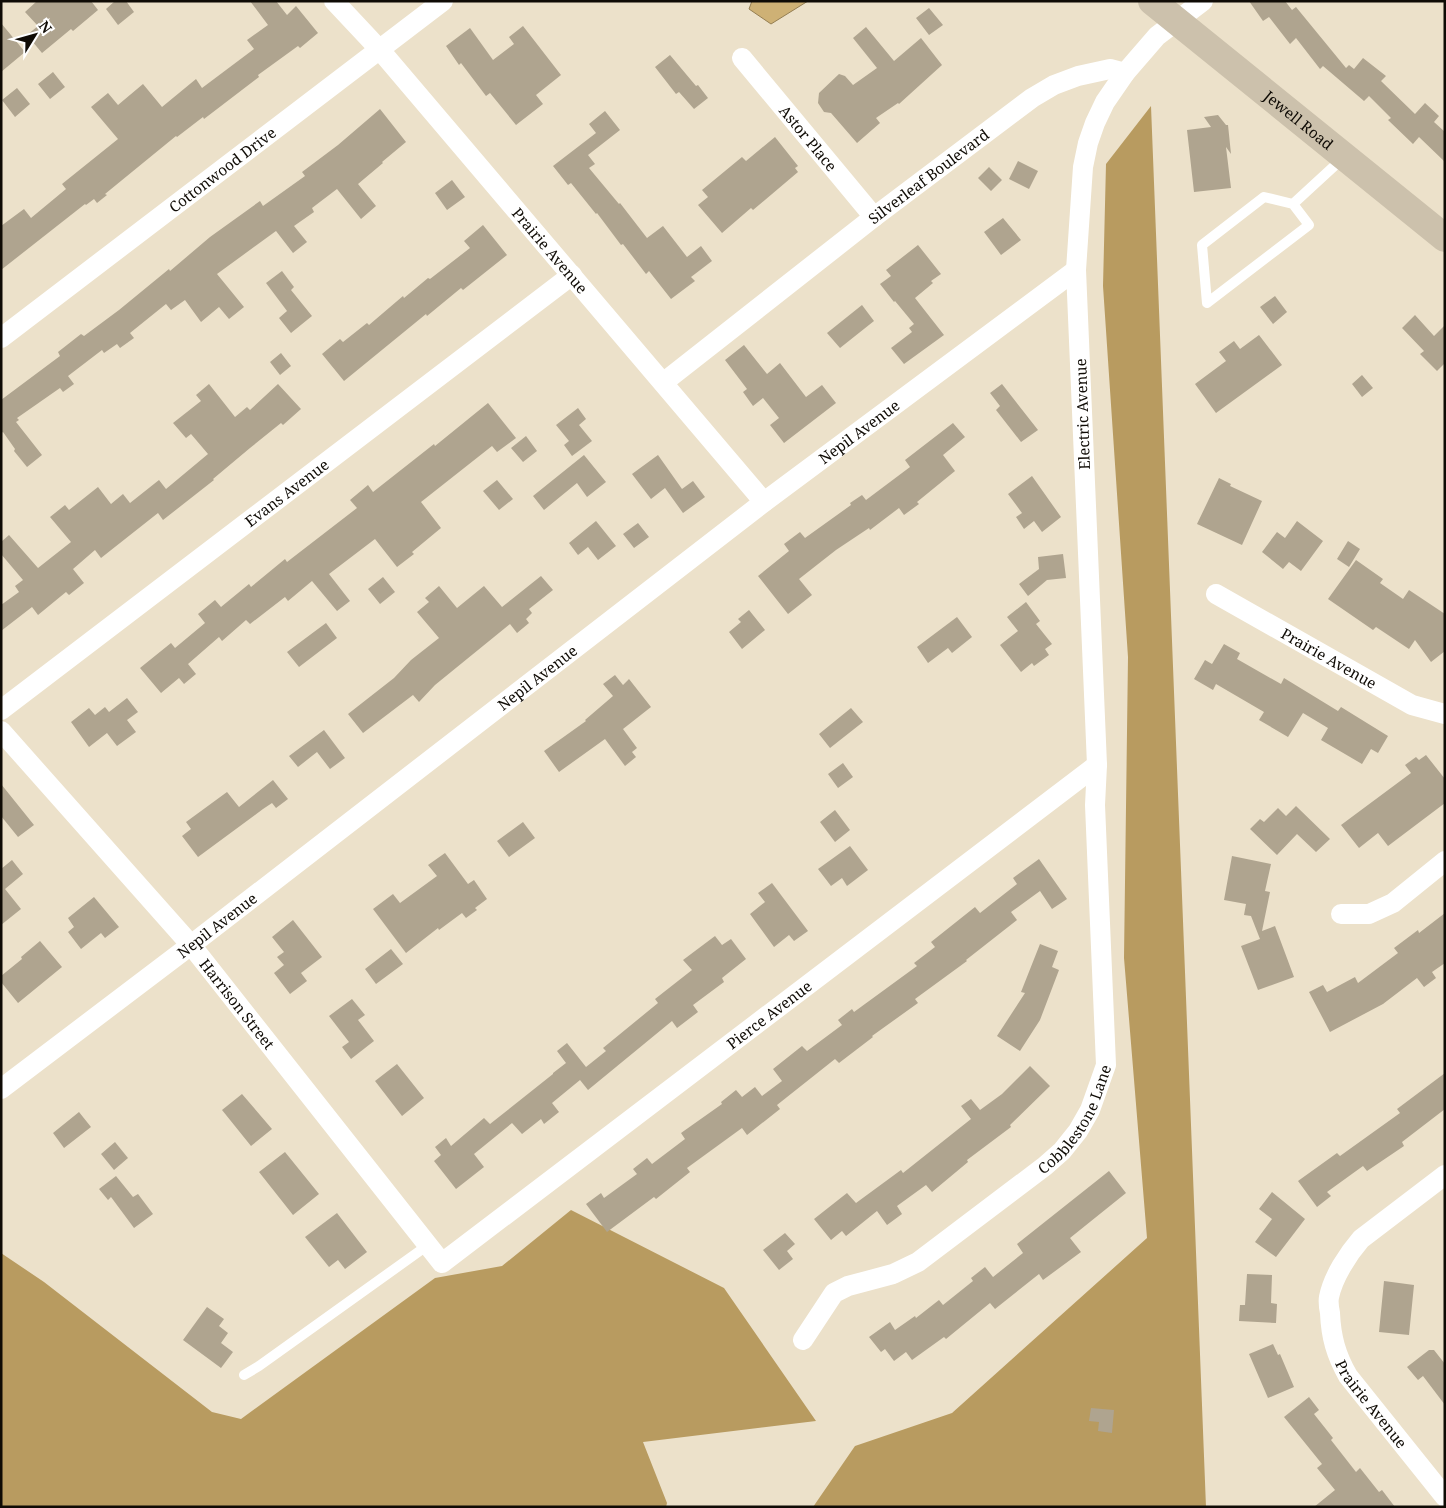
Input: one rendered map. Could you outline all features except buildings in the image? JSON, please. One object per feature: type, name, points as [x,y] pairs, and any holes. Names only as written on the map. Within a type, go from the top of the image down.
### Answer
[{"type":"street","name":"Prairie Avenue","points":[[334,1],[380,50],[764,502]]},
{"type":"street","name":"Cottonwood Drive","points":[[1,338],[443,1]]},
{"type":"street","name":"Jewell Road","points":[[1152,1],[1444,237]]},
{"type":"street","points":[[1125,73],[1156,36],[1203,1]]},
{"type":"street","name":"Astor Place","points":[[742,58],[874,217]]},
{"type":"street","name":"Silverleaf Boulevard","points":[[664,382],[874,217],[1032,98],[1054,84],[1078,76],[1110,69],[1125,73]]},
{"type":"street","name":"Electric Avenue","points":[[1097,765],[1076,270],[1082,167],[1088,143],[1105,102],[1125,73]]},
{"type":"street","name":"Nepil Avenue","points":[[1,1089],[191,945],[764,502],[1076,270]]},
{"type":"street","name":"Evans Avenue","points":[[1,710],[572,275]]},
{"type":"street","name":"Prairie Avenue","points":[[1216,594],[1412,705],[1445,714]]},
{"type":"street","name":"Harrison Street","points":[[1,731],[191,945],[442,1263]]},
{"type":"street","name":"Pierce Avenue","points":[[442,1263],[1097,765]]},
{"type":"street","name":"Cobblestone Lane","points":[[803,1340],[834,1293],[848,1286],[899,1271],[932,1252],[1046,1166],[1062,1151],[1078,1131],[1090,1110],[1106,1065],[1095,805],[1097,765]]},
{"type":"street","points":[[1341,914],[1369,914],[1393,903],[1445,861]]},
{"type":"street","name":"Prairie Avenue","points":[[1445,1175],[1362,1239],[1351,1251],[1341,1268],[1329,1298],[1334,1348],[1348,1376],[1445,1497]]},
{"type":"lane","points":[[1293,204],[1344,157]]},
{"type":"lane","points":[[1264,197],[1293,204],[1309,225],[1207,303],[1202,245],[1264,197]]},
{"type":"lane","points":[[244,1375],[428,1245]]},
{"type":"shaded area","points":[[752,1],[808,1],[771,24],[749,9]]},
{"type":"shaded area","points":[[1151,106],[1206,1507],[813,1507],[855,1446],[952,1413],[1147,1238],[1124,958],[1128,657],[1103,286],[1106,164]]},
{"type":"shaded area","points":[[571,1210],[724,1288],[816,1421],[643,1442],[667,1503],[666,1507],[1,1507],[1,1253],[44,1282],[212,1412],[241,1419],[435,1278],[502,1266]]}]
